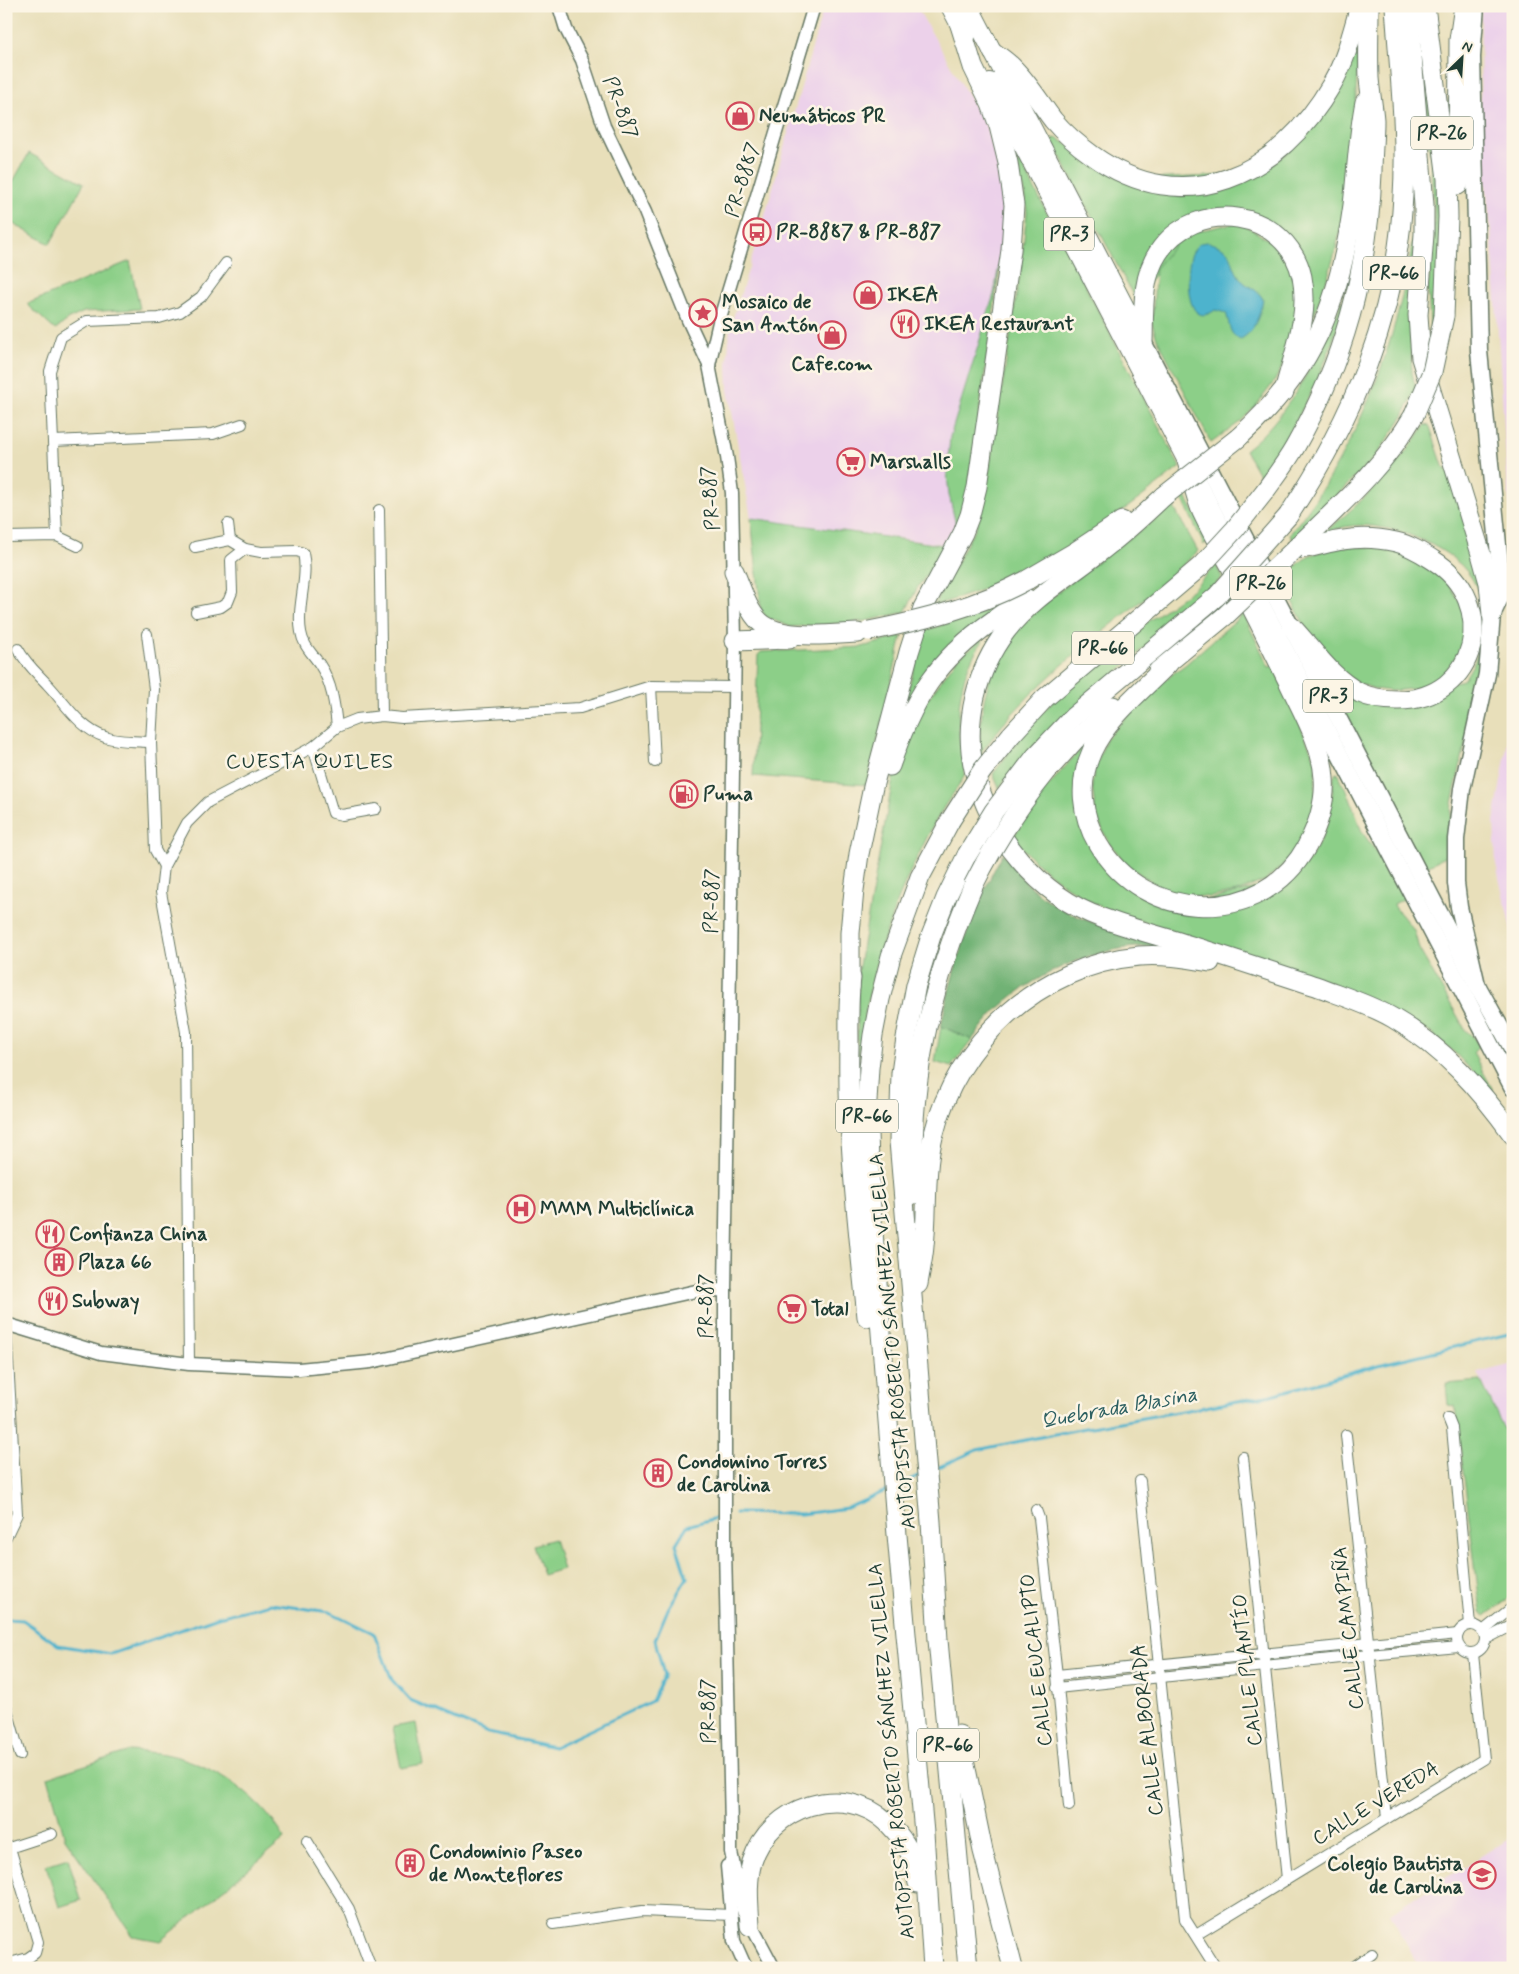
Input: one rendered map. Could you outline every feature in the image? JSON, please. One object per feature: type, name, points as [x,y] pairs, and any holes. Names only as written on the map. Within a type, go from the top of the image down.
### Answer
[{"type":"highway","name":"PR-3","points":[[950,6],[1187,461]]},
{"type":"highway","name":"PR-3","points":[[969,6],[1143,342]]},
{"type":"highway","points":[[993,52],[1014,68],[1054,121],[1068,136],[1108,166],[1143,181],[1164,186],[1199,185],[1219,182],[1250,170],[1272,156],[1300,129],[1317,108],[1344,60],[1360,6]]},
{"type":"highway","points":[[1369,6],[1370,79],[1361,122],[1349,229],[1336,287],[1329,311],[1318,337],[1303,365],[1284,392],[1265,414],[1238,438],[1164,496],[1122,535],[1033,603],[1006,632],[993,651],[977,689],[970,740],[972,762],[981,797],[1000,834],[1020,860],[1048,886],[1091,913],[1273,972],[1352,1000],[1392,1018],[1444,1055],[1464,1073],[1513,1135]]},
{"type":"highway","name":"AUTOPISTA ROBERTO SÁNCHEZ VILELLA","points":[[968,1968],[938,1640],[931,1522],[899,1141],[901,1073],[911,1006],[926,952],[946,898],[968,855],[994,811],[1041,764],[1074,716],[1217,596],[1288,516],[1328,452],[1361,384],[1374,350],[1386,308],[1399,244],[1404,151],[1395,6]]},
{"type":"highway","points":[[1408,6],[1424,206],[1424,234],[1418,315],[1422,358],[1482,554],[1489,583],[1492,615]]},
{"type":"highway","name":"PR-26","points":[[1168,664],[1225,616],[1367,478],[1396,443],[1414,415],[1432,372],[1444,316],[1447,260],[1447,179],[1425,6]]},
{"type":"highway","points":[[1447,260],[1458,219],[1459,40],[1464,6]]},
{"type":"highway","points":[[889,1425],[875,1393],[851,1155],[848,1064],[850,934],[859,854],[873,787],[908,652],[923,608],[963,534],[977,487],[1011,250],[1014,205],[1008,163],[999,126],[991,104],[973,68],[960,25]]},
{"type":"highway","name":"AUTOPISTA ROBERTO SÁNCHEZ VILELLA","points":[[933,1968],[924,1833],[897,1535],[870,1194],[867,1133],[869,1068],[880,999],[891,956],[920,877],[950,821],[982,771],[1045,698],[1201,566],[1265,492],[1294,448],[1314,410],[1341,346],[1356,298],[1365,253],[1370,204],[1374,120],[1370,79]]},
{"type":"highway","points":[[1143,342],[1146,286],[1150,270],[1167,241],[1176,232],[1191,223],[1207,218],[1225,216],[1257,223],[1282,240],[1298,264],[1302,278],[1304,309],[1298,345],[1284,392]]},
{"type":"highway","points":[[1168,664],[1122,710],[1100,736],[1093,748],[1086,770],[1082,794],[1089,826],[1103,852],[1114,867],[1130,881],[1157,897],[1172,902],[1202,906],[1244,899],[1260,892],[1284,875],[1306,848],[1320,815],[1324,793],[1324,777],[1321,757],[1313,734],[1269,641],[1202,511],[1187,461]]},
{"type":"highway","points":[[735,640],[812,639],[864,632],[940,616],[1001,594],[1075,552],[1115,525],[1164,496]]},
{"type":"highway","points":[[1292,627],[1343,682],[1360,693],[1375,698],[1408,700],[1422,698],[1435,693],[1455,676],[1472,644],[1474,627],[1472,611],[1460,584],[1449,572],[1417,550],[1398,542],[1361,538],[1344,539],[1309,549],[1295,548]]},
{"type":"highway","points":[[734,571],[754,615],[761,623],[772,629],[803,634],[864,632]]},
{"type":"highway","points":[[850,988],[871,855],[884,790],[895,751],[916,701],[939,668],[969,638],[1021,600],[1061,581]]},
{"type":"highway","points":[[913,1310],[916,1201],[914,1142],[922,1055],[934,997],[947,953],[973,886],[1001,835],[1022,803],[1041,764],[1075,740],[1130,691],[1168,664]]},
{"type":"highway","points":[[913,1310],[924,1246],[928,1165],[937,1120],[955,1079],[987,1033],[1005,1015],[1039,990],[1059,979],[1096,964],[1120,958],[1162,955],[1211,962],[1235,968],[1273,972]]},
{"type":"highway","points":[[938,1640],[953,1699],[972,1802],[1013,1968]]},
{"type":"highway","points":[[750,1926],[748,1895],[750,1877],[752,1863],[760,1843],[767,1833],[785,1817],[803,1808],[826,1802],[839,1802],[865,1808],[887,1822],[904,1843],[914,1865],[928,1914]]},
{"type":"main road","points":[[1476,6],[1472,58],[1479,351],[1500,565],[1501,596],[1492,615],[1487,674],[1462,789],[1456,839],[1456,882],[1459,907],[1477,985]]},
{"type":"main road","name":"PR-3","points":[[1143,342],[1477,985],[1513,1050]]},
{"type":"main road","name":"PR-3","points":[[1187,461],[1513,1088]]},
{"type":"street","name":"PR-887","points":[[559,6],[566,29],[582,60],[604,126],[645,212],[688,320],[709,365],[732,493],[735,640],[725,1290],[725,1547],[730,1828],[731,1852],[743,1910],[774,1968]]},
{"type":"street","name":"PR-8887","points":[[709,365],[719,322],[814,6]]},
{"type":"street","points":[[57,536],[50,371],[61,337],[87,321],[159,318],[180,312],[202,297],[226,263]]},
{"type":"street","points":[[53,441],[213,434],[242,424]]},
{"type":"street","points":[[379,510],[382,716]]},
{"type":"street","points":[[228,524],[230,540]]},
{"type":"street","points":[[6,537],[57,536],[78,546]]},
{"type":"street","points":[[195,547],[230,540],[245,549],[261,552],[298,551],[303,553],[305,561],[304,584],[300,603],[301,635],[307,649],[320,665],[328,680],[334,705],[336,727]]},
{"type":"street","points":[[196,612],[221,606],[228,602],[232,592],[230,560],[245,549]]},
{"type":"street","points":[[147,634],[154,689],[151,742],[155,850],[164,866]]},
{"type":"street","points":[[18,649],[24,661],[82,724],[105,738],[151,742]]},
{"type":"street","points":[[651,686],[655,762]]},
{"type":"street","points":[[189,1364],[186,1032],[162,892],[164,866],[187,823],[208,802],[313,747],[336,727],[357,719],[382,716],[402,718],[580,708],[651,686],[734,688]]},
{"type":"street","points":[[313,747],[333,813],[342,815],[376,810]]},
{"type":"street","points":[[6,1537],[17,1514],[10,1437],[6,1326],[101,1353],[189,1364],[299,1369],[371,1362],[696,1291],[725,1290]]},
{"type":"street","points":[[1448,1418],[1452,1428],[1470,1625]]},
{"type":"street","name":"CALLE CAMPIÑA","points":[[1346,1435],[1386,1818]]},
{"type":"street","name":"CALLE PLANTÍO","points":[[1243,1457],[1286,1879]]},
{"type":"street","name":"CALLE ALBORADA","points":[[1140,1481],[1185,1919],[1216,1968]]},
{"type":"street","name":"CALLE EUCALIPTO","points":[[1036,1510],[1039,1518],[1057,1675],[1069,1806]]},
{"type":"street","points":[[1484,1635],[1512,1609]]},
{"type":"street","points":[[1470,1625],[1475,1625],[1484,1635],[1484,1648],[1473,1654],[1465,1652],[1459,1647],[1457,1641],[1458,1634],[1463,1628],[1470,1625]]},
{"type":"street","points":[[1484,1635],[1513,1625]]},
{"type":"street","points":[[1057,1675],[1458,1634]]},
{"type":"street","points":[[1057,1688],[1459,1647]]},
{"type":"street","name":"CALLE VEREDA","points":[[1196,1935],[1484,1759],[1473,1654]]},
{"type":"street","points":[[6,1707],[20,1754]]},
{"type":"street","name":"PR-887","points":[[730,1828],[727,1864],[731,1915],[734,1941],[746,1968]]},
{"type":"street","points":[[6,1964],[28,1958],[35,1953],[38,1942],[8,1848],[52,1834]]},
{"type":"street","points":[[306,1841],[349,1909],[371,1968]]},
{"type":"street","points":[[553,1924],[642,1911],[731,1915]]},
{"type":"street","points":[[1352,1968],[1372,1954]]},
{"type":"shaded area","points":[[824,6],[916,6],[986,126],[1001,175],[1004,235],[994,294],[950,437],[947,474],[949,494],[957,530],[948,545],[751,518],[728,390],[727,365],[730,328],[762,226]]},
{"type":"shaded area","points":[[1481,6],[1513,6],[1513,529],[1508,488],[1492,241],[1480,127]]},
{"type":"shaded area","points":[[1513,712],[1513,938],[1496,865],[1494,821]]},
{"type":"shaded area","points":[[1513,1364],[1513,1448],[1478,1373]]},
{"type":"shaded area","name":"Colegio Bautista de Carolina","points":[[1513,1836],[1513,1968],[1420,1968],[1390,1913]]},
{"type":"green space","points":[[1420,33],[1442,195],[1437,304],[1431,338],[1428,289],[1434,237],[1434,207]]},
{"type":"green space","points":[[1356,50],[1358,65],[1355,120],[1345,205],[1333,260],[1314,314],[1311,314],[1310,288],[1245,211],[1226,209],[1196,214],[1136,301],[1052,141],[1054,138],[1059,139],[1123,180],[1257,174],[1276,162],[1291,149]]},
{"type":"green space","points":[[29,153],[84,183],[50,244],[6,220],[6,194]]},
{"type":"green space","points":[[1020,161],[1180,467],[1123,511],[1064,550],[1002,582],[934,605],[976,527],[983,507],[1020,274],[1027,212],[1017,164]]},
{"type":"green space","points":[[1001,175],[1010,194],[968,492],[957,530],[949,494],[947,474],[950,437],[994,294],[1004,235]]},
{"type":"green space","points":[[1417,205],[1410,330],[1412,373],[1416,389],[1401,420],[1375,457],[1293,540],[1290,534],[1340,460],[1360,420],[1377,378],[1403,293]]},
{"type":"green space","points":[[1240,222],[1287,252],[1301,302],[1281,369],[1274,382],[1254,408],[1240,422],[1211,443],[1156,336],[1152,323],[1156,267],[1184,234]]},
{"type":"green space","points":[[130,261],[140,309],[84,312],[69,319],[55,330],[27,304]]},
{"type":"green space","points":[[1342,302],[1344,302],[1338,325],[1321,371],[1299,416],[1261,478],[1245,450],[1261,436],[1290,402],[1313,362]]},
{"type":"green space","points":[[1426,424],[1427,426],[1428,424],[1443,466],[1449,473],[1477,558],[1482,604],[1471,577],[1461,565],[1425,541],[1401,532],[1364,525],[1325,532],[1354,508],[1404,454]]},
{"type":"green space","points":[[1185,495],[1209,539],[1204,545],[1182,498]]},
{"type":"green space","points":[[1173,506],[1198,551],[1152,592],[1055,671],[1011,715],[980,754],[983,709],[990,679],[995,664],[1012,635],[1024,622],[1067,585]]},
{"type":"green space","points":[[751,518],[948,545],[918,587],[905,612],[866,621],[791,627],[766,617],[761,610]]},
{"type":"green space","points":[[1337,546],[1390,548],[1411,556],[1445,577],[1463,608],[1464,639],[1458,653],[1443,675],[1423,687],[1391,691],[1375,689],[1358,683],[1341,672],[1310,635],[1280,579],[1308,556]]},
{"type":"green space","points":[[1216,565],[1222,577],[1214,586],[1027,752],[999,788],[993,774],[1022,735],[1054,700],[1135,631],[1192,590]]},
{"type":"green space","points":[[1003,603],[899,719],[926,630],[983,612]]},
{"type":"green space","points":[[1243,614],[1269,667],[1273,666],[1316,762],[1315,810],[1292,857],[1266,880],[1237,892],[1210,897],[1182,895],[1153,883],[1127,865],[1108,841],[1096,816],[1092,784],[1094,772],[1106,739],[1152,689],[1185,665]]},
{"type":"green space","points":[[1484,614],[1485,627],[1479,683],[1452,803],[1446,856],[1423,868],[1332,689],[1340,684],[1369,701],[1463,680],[1472,667],[1482,637]]},
{"type":"green space","points":[[902,636],[867,785],[753,776],[758,655],[761,652],[862,647]]},
{"type":"green space","points":[[981,640],[983,641],[965,676],[960,702],[959,729],[964,776],[930,832],[905,883],[885,935],[870,989],[857,1072],[858,971],[893,779],[919,711],[957,659]]},
{"type":"green space","points":[[1084,745],[1087,747],[1083,826],[1175,909],[1294,878],[1313,854],[1322,837],[1330,815],[1334,776],[1336,773],[1339,774],[1340,781],[1347,790],[1362,832],[1381,858],[1394,868],[1407,897],[1394,904],[1395,907],[1414,930],[1419,949],[1466,1031],[1479,1046],[1473,1053],[1493,1090],[1492,1092],[1454,1052],[1431,1033],[1332,983],[1105,909],[1079,895],[1043,869],[1013,837],[1045,790]]},
{"type":"green space","points":[[1003,853],[1031,887],[1047,900],[1083,919],[1162,943],[1162,947],[1119,949],[1075,961],[1054,971],[1015,994],[988,1019],[972,1040],[941,1026],[965,937],[982,895]]},
{"type":"green space","points":[[941,1026],[972,1040],[951,1067],[935,1062]]},
{"type":"green space","points":[[1481,1381],[1513,1448],[1513,1595],[1485,1616],[1481,1613],[1455,1406],[1448,1405],[1446,1384]]},
{"type":"green space","points":[[554,1539],[563,1569],[543,1575],[533,1545]]},
{"type":"green space","points":[[416,1723],[423,1764],[401,1768],[393,1727]]},
{"type":"green space","points":[[130,1751],[161,1753],[201,1765],[218,1774],[234,1784],[263,1809],[285,1839],[161,1941],[133,1936],[65,1838],[48,1777]]},
{"type":"green space","points":[[68,1858],[81,1900],[59,1907],[46,1865]]},
{"type":"water","points":[[1207,242],[1224,248],[1228,252],[1240,278],[1263,299],[1256,322],[1250,332],[1241,339],[1234,335],[1230,329],[1226,313],[1215,310],[1205,315],[1198,313],[1193,307],[1188,286],[1189,264],[1195,249],[1200,243]]},
{"type":"waterway","name":"Quebrada Blasina","points":[[932,1470],[977,1450],[1075,1430],[1272,1395],[1386,1363],[1513,1333]]},
{"type":"waterway","name":"Quebrada Blasina","points":[[900,1484],[920,1475]]},
{"type":"waterway","name":"Quebrada Blasina","points":[[736,1513],[801,1514],[847,1508],[888,1490]]},
{"type":"waterway","name":"Quebrada Blasina","points":[[6,1619],[23,1620],[58,1645],[111,1654],[218,1617],[271,1604],[330,1612],[374,1633],[392,1680],[410,1700],[488,1733],[554,1747],[652,1701],[664,1675],[655,1640],[668,1609],[687,1578],[676,1544],[687,1526],[716,1518]]},
{"type":"place","name":"Neumáticos PR","points":[[740,116]]},
{"type":"place","name":"PR-8887 & PR-887","points":[[757,232]]},
{"type":"place","name":"IKEA","points":[[868,295]]},
{"type":"place","name":"Mosaico de San Antón","points":[[703,313]]},
{"type":"place","name":"IKEA Restaurant","points":[[905,324]]},
{"type":"place","name":"Cafe.com","points":[[832,335]]},
{"type":"place","name":"Marshalls","points":[[851,462]]},
{"type":"place","name":"Puma","points":[[684,794]]},
{"type":"place","name":"MMM Multiclínica","points":[[521,1209]]},
{"type":"place","name":"Confianza China","points":[[50,1234]]},
{"type":"place","name":"Plaza 66","points":[[59,1262]]},
{"type":"place","name":"Subway","points":[[53,1301]]},
{"type":"place","name":"Total","points":[[792,1309]]},
{"type":"place","name":"Condomino Torres de Carolina","points":[[658,1473]]},
{"type":"place","name":"Condominio Paseo de Monteflores","points":[[410,1863]]},
{"type":"place","name":"Colegio Bautista de Carolina","points":[[1482,1875]]},
{"type":"district","name":"CUESTA QUILES","points":[[310,762]]}]
